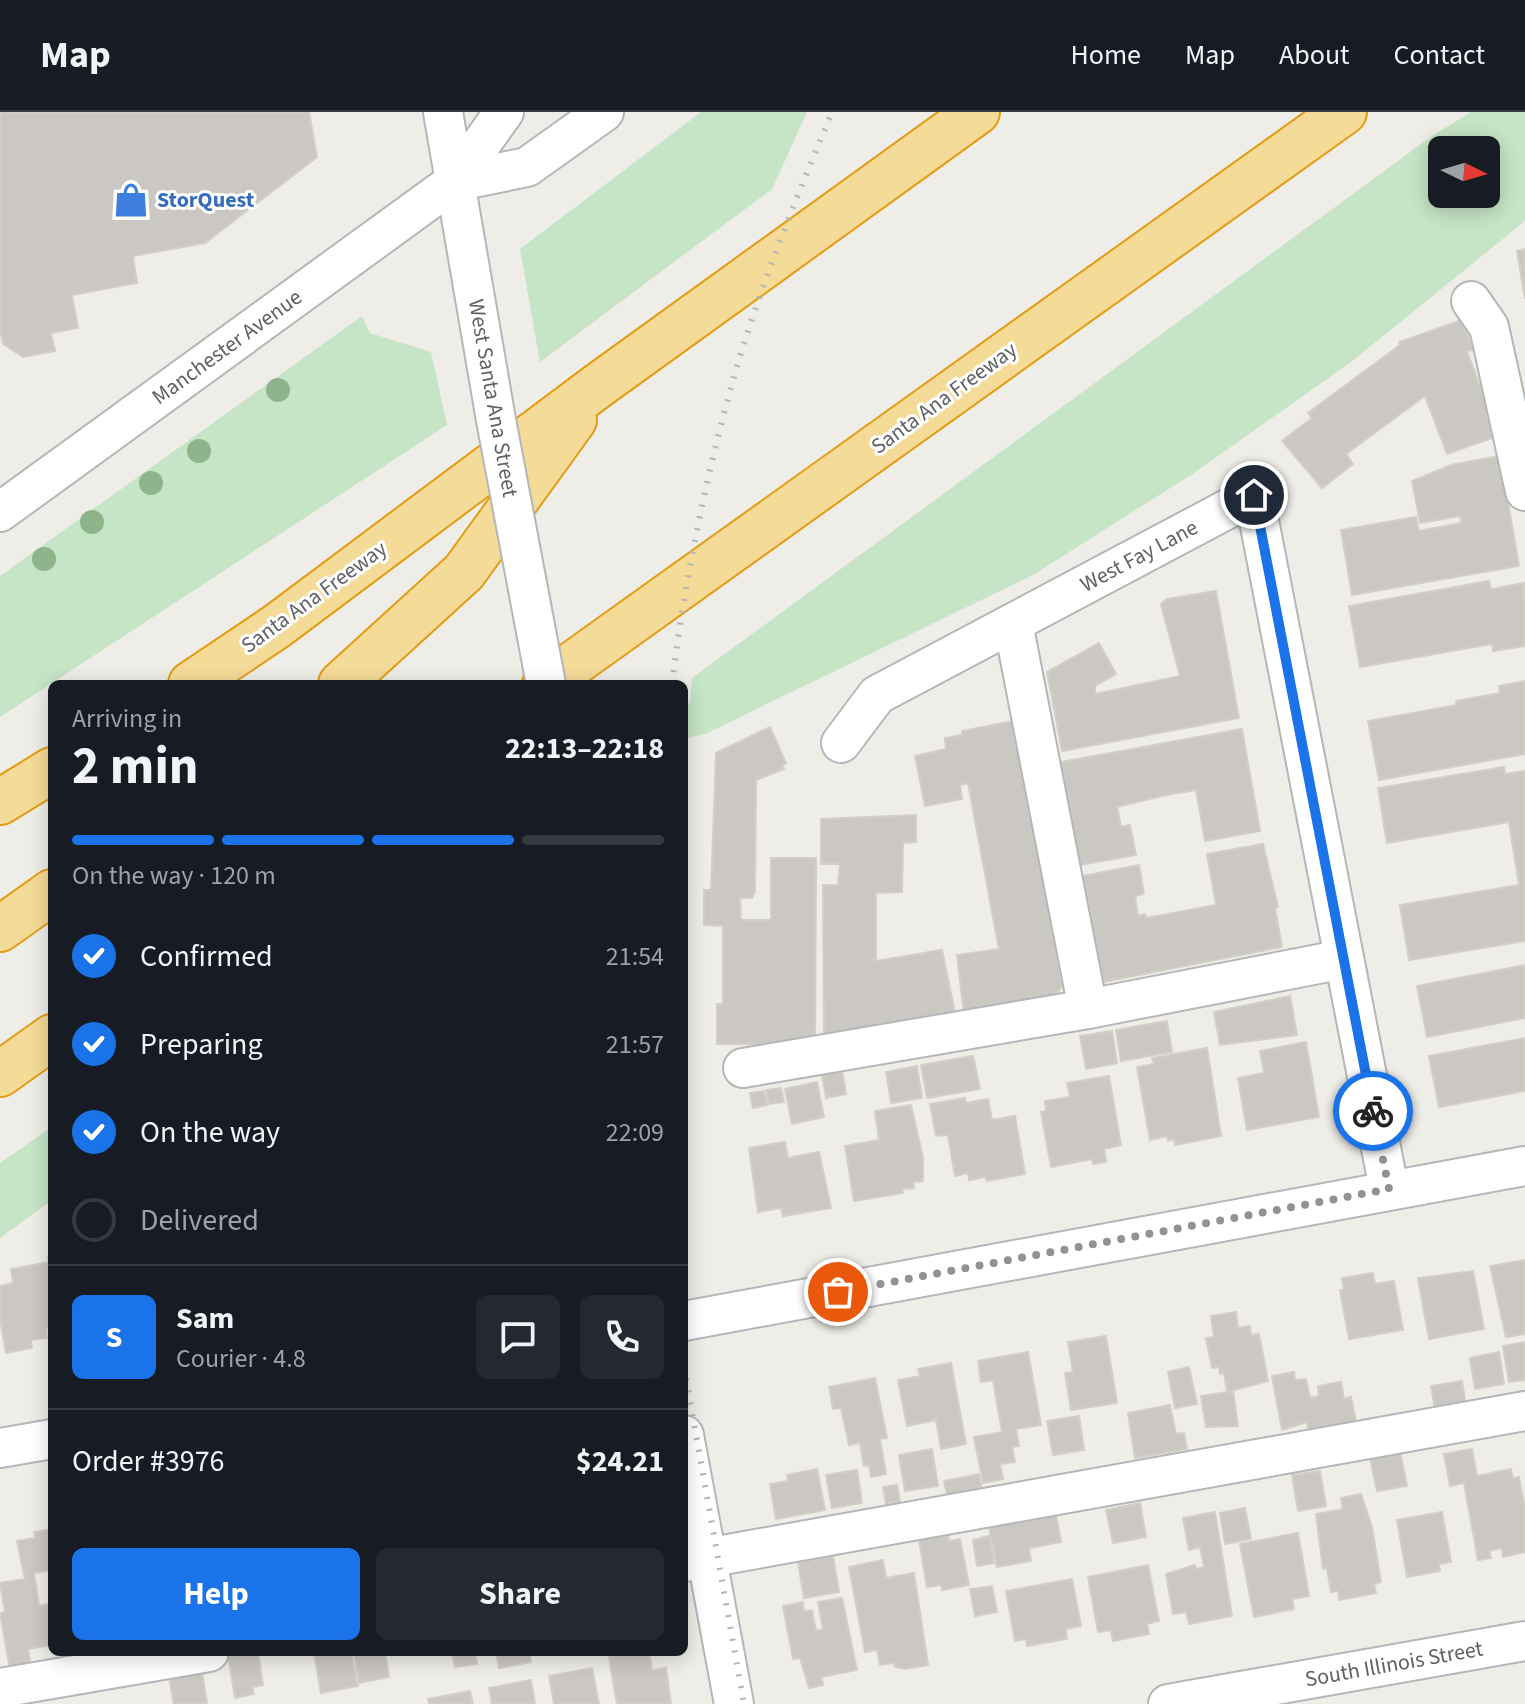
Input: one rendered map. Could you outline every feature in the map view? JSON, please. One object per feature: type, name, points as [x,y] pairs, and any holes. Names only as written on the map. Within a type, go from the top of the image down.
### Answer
[{"type":"highway","name":"Santa Ana Freeway","points":[[197,680],[277,626],[599,385],[977,112]]},
{"type":"highway","name":"Santa Ana Freeway","points":[[551,680],[1344,112]]},
{"type":"highway","points":[[345,680],[464,572],[599,385]]},
{"type":"highway","points":[[0,802],[48,772]]},
{"type":"highway","points":[[0,929],[48,895]]},
{"type":"highway","points":[[0,1074],[48,1040]]},
{"type":"street","name":"West Santa Ana Street","points":[[443,112],[544,680]]},
{"type":"street","name":"Manchester Avenue","points":[[0,512],[454,182],[504,112]]},
{"type":"street","name":"Manchester Avenue","points":[[454,182],[527,167],[604,112]]},
{"type":"street","points":[[1471,301],[1489,327],[1525,491]]},
{"type":"street","name":"West Fay Lane","points":[[841,743],[877,695],[1254,495],[1389,1189]]},
{"type":"street","points":[[1013,623],[1088,1009]]},
{"type":"street","points":[[743,1068],[1088,1009],[1344,959]]},
{"type":"street","points":[[688,1320],[1525,1166]]},
{"type":"street","points":[[695,1560],[1525,1411]]},
{"type":"street","points":[[0,1448],[48,1440]]},
{"type":"street","points":[[688,1480],[695,1560],[734,1704]]},
{"type":"street","name":"South Illinois Street","points":[[1168,1704],[1525,1641]]},
{"type":"street","points":[[0,1688],[186,1656]]},
{"type":"green space","points":[[701,112],[807,112],[772,189],[540,362],[520,249]]},
{"type":"green space","points":[[1471,112],[1525,112],[1525,221],[1351,362],[1194,473],[1033,575],[705,734],[688,738],[692,678],[1428,139],[1428,208],[1500,208],[1500,136],[1432,136]]},
{"type":"green space","points":[[362,316],[370,333],[431,352],[447,425],[57,680],[48,680],[48,686],[0,717],[0,576]]},
{"type":"green space","points":[[48,1130],[48,1203],[0,1238],[0,1163]]},
{"type":"building","name":"StorQuest","points":[[0,112],[309,112],[317,157],[205,243],[133,256],[137,283],[72,295],[78,328],[51,333],[55,351],[23,357],[3,344],[0,330]]},
{"type":"building","points":[[1525,249],[1525,299],[1517,251]]},
{"type":"building","points":[[1462,320],[1473,350],[1467,351],[1498,436],[1447,454],[1425,396],[1346,454],[1353,464],[1322,488],[1282,441],[1312,418],[1308,413],[1400,345],[1399,342]]},
{"type":"building","points":[[1500,456],[1519,566],[1352,595],[1341,530],[1416,517],[1419,531],[1461,523],[1460,516],[1420,523],[1412,481],[1451,465]]},
{"type":"building","points":[[1489,581],[1491,589],[1524,583],[1525,646],[1493,651],[1492,644],[1360,667],[1349,606]]},
{"type":"building","points":[[1216,591],[1239,718],[1062,751],[1047,672],[1099,643],[1116,674],[1095,686],[1095,694],[1180,676],[1161,604],[1167,599]]},
{"type":"building","points":[[1525,681],[1525,754],[1379,780],[1368,721],[1457,705],[1456,701],[1500,693],[1499,686]]},
{"type":"building","points":[[1014,721],[1062,986],[1054,998],[964,1014],[957,955],[999,949],[968,783],[960,785],[962,799],[925,806],[915,756],[946,749],[945,738],[962,735],[962,731]]},
{"type":"building","points":[[770,727],[786,763],[782,766],[784,769],[756,780],[755,892],[752,898],[740,898],[741,920],[771,920],[771,858],[816,858],[815,1044],[717,1044],[717,1004],[723,1004],[723,926],[704,925],[704,890],[711,890],[716,753]]},
{"type":"building","points":[[1242,729],[1260,831],[1205,841],[1196,790],[1166,795],[1117,807],[1121,827],[1130,825],[1136,855],[1080,865],[1061,762]]},
{"type":"building","points":[[1504,767],[1505,774],[1525,771],[1525,941],[1409,960],[1400,905],[1519,885],[1509,822],[1387,843],[1378,788]]},
{"type":"building","points":[[916,815],[916,842],[903,843],[902,892],[876,893],[876,961],[942,950],[955,1013],[824,1038],[823,885],[838,885],[840,864],[821,864],[821,819]]},
{"type":"building","points":[[1263,844],[1278,907],[1275,908],[1282,947],[1103,982],[1083,876],[1139,865],[1144,894],[1135,896],[1138,916],[1145,914],[1146,918],[1216,905],[1207,854]]},
{"type":"building","points":[[1525,965],[1525,1018],[1427,1037],[1417,986]]},
{"type":"building","points":[[1290,996],[1297,1035],[1220,1045],[1214,1012]]},
{"type":"building","points":[[1167,1021],[1172,1052],[1121,1061],[1116,1030]]},
{"type":"building","points":[[1112,1031],[1117,1063],[1086,1069],[1080,1036]]},
{"type":"building","points":[[1525,1038],[1525,1091],[1439,1107],[1429,1056]]},
{"type":"building","points":[[1306,1042],[1319,1117],[1247,1130],[1238,1078],[1264,1073],[1260,1051]]},
{"type":"building","points":[[1207,1048],[1221,1136],[1175,1145],[1174,1139],[1168,1141],[1167,1136],[1150,1140],[1137,1067],[1154,1064],[1152,1058]]},
{"type":"building","points":[[973,1056],[980,1089],[927,1098],[921,1065]]},
{"type":"building","points":[[917,1066],[922,1098],[891,1103],[886,1072]]},
{"type":"building","points":[[842,1070],[846,1094],[826,1098],[822,1074]]},
{"type":"building","points":[[1109,1076],[1121,1145],[1104,1149],[1106,1162],[1093,1164],[1092,1159],[1051,1167],[1041,1112],[1046,1111],[1045,1101],[1070,1097],[1067,1083]]},
{"type":"building","points":[[817,1082],[824,1117],[792,1124],[785,1089]]},
{"type":"building","points":[[781,1088],[784,1102],[769,1104],[766,1090]]},
{"type":"building","points":[[764,1091],[767,1105],[753,1108],[750,1093]]},
{"type":"building","points":[[965,1098],[966,1103],[988,1099],[992,1120],[1015,1116],[1025,1174],[987,1181],[986,1177],[969,1180],[968,1173],[955,1176],[948,1135],[936,1136],[930,1104]]},
{"type":"building","points":[[911,1105],[923,1157],[923,1181],[913,1182],[914,1188],[902,1189],[903,1193],[854,1201],[845,1146],[879,1140],[875,1111]]},
{"type":"building","points":[[785,1142],[788,1158],[819,1152],[831,1208],[783,1216],[781,1208],[758,1212],[749,1148]]},
{"type":"building","points":[[1525,1260],[1525,1334],[1506,1337],[1490,1266]]},
{"type":"building","points":[[48,1262],[48,1328],[47,1338],[31,1340],[32,1348],[6,1353],[0,1319],[0,1286],[13,1283],[11,1269]]},
{"type":"building","points":[[1473,1271],[1484,1329],[1429,1339],[1418,1278]]},
{"type":"building","points":[[1373,1273],[1375,1284],[1394,1281],[1403,1330],[1349,1339],[1340,1290],[1344,1290],[1342,1278]]},
{"type":"building","points":[[1236,1312],[1238,1328],[1250,1326],[1251,1335],[1259,1334],[1268,1381],[1227,1392],[1224,1373],[1220,1374],[1219,1367],[1212,1368],[1206,1338],[1214,1337],[1211,1316]]},
{"type":"building","points":[[1106,1336],[1117,1403],[1071,1410],[1065,1373],[1073,1372],[1068,1342]]},
{"type":"building","points":[[1525,1342],[1525,1380],[1509,1382],[1503,1346]]},
{"type":"building","points":[[1028,1352],[1041,1425],[1016,1429],[1019,1446],[1012,1447],[1015,1462],[1000,1464],[1003,1479],[983,1483],[974,1437],[1002,1432],[993,1380],[981,1382],[978,1361]]},
{"type":"building","points":[[1499,1352],[1504,1384],[1475,1389],[1470,1358]]},
{"type":"building","points":[[951,1363],[966,1444],[941,1449],[936,1420],[907,1426],[898,1380],[920,1376],[918,1369]]},
{"type":"building","points":[[1189,1367],[1197,1404],[1175,1408],[1168,1372]]},
{"type":"building","points":[[1294,1372],[1295,1380],[1306,1379],[1310,1398],[1319,1396],[1318,1386],[1341,1382],[1344,1399],[1351,1397],[1357,1426],[1309,1435],[1307,1422],[1282,1430],[1272,1376]]},
{"type":"building","points":[[875,1378],[887,1438],[880,1439],[886,1474],[871,1477],[869,1465],[864,1466],[860,1443],[849,1445],[841,1408],[833,1409],[829,1387]]},
{"type":"building","points":[[1462,1381],[1466,1406],[1435,1410],[1431,1386]]},
{"type":"building","points":[[1233,1391],[1238,1426],[1206,1427],[1201,1396]]},
{"type":"building","points":[[1170,1405],[1176,1434],[1184,1433],[1187,1449],[1135,1458],[1128,1413]]},
{"type":"building","points":[[1079,1416],[1084,1450],[1053,1455],[1047,1421]]},
{"type":"building","points":[[932,1449],[938,1486],[905,1491],[899,1455]]},
{"type":"building","points":[[1472,1449],[1477,1476],[1511,1469],[1513,1478],[1519,1477],[1525,1508],[1525,1552],[1503,1557],[1502,1548],[1489,1551],[1491,1558],[1478,1560],[1464,1483],[1450,1486],[1444,1454]]},
{"type":"building","points":[[1400,1452],[1407,1486],[1377,1491],[1370,1458]]},
{"type":"building","points":[[817,1469],[825,1510],[776,1519],[770,1484],[788,1481],[787,1475]]},
{"type":"building","points":[[857,1470],[862,1503],[832,1508],[826,1475]]},
{"type":"building","points":[[1320,1471],[1326,1506],[1298,1511],[1292,1475]]},
{"type":"building","points":[[979,1474],[982,1492],[948,1499],[944,1481]]},
{"type":"building","points":[[897,1485],[900,1502],[886,1504],[883,1487]]},
{"type":"building","points":[[1361,1494],[1372,1527],[1381,1582],[1374,1584],[1376,1593],[1339,1600],[1338,1591],[1331,1592],[1327,1568],[1323,1569],[1316,1514],[1343,1509],[1341,1498]]},
{"type":"building","points":[[1140,1503],[1146,1537],[1113,1543],[1106,1510]]},
{"type":"building","points":[[1245,1508],[1251,1539],[1225,1544],[1220,1513]]},
{"type":"building","points":[[1215,1512],[1232,1616],[1189,1624],[1186,1612],[1173,1614],[1166,1574],[1195,1565],[1196,1569],[1204,1567],[1200,1547],[1189,1550],[1183,1518]]},
{"type":"building","points":[[1442,1512],[1451,1562],[1439,1564],[1440,1571],[1407,1577],[1397,1520]]},
{"type":"building","points":[[1056,1515],[1061,1542],[1029,1548],[1031,1561],[997,1567],[989,1527]]},
{"type":"building","points":[[48,1530],[48,1571],[34,1573],[39,1606],[48,1604],[48,1646],[28,1649],[31,1666],[10,1669],[0,1613],[5,1612],[0,1583],[25,1579],[17,1541],[35,1538],[34,1532]]},
{"type":"building","points":[[1298,1533],[1309,1596],[1292,1599],[1294,1609],[1254,1617],[1240,1544]]},
{"type":"building","points":[[948,1535],[949,1541],[960,1539],[969,1585],[942,1590],[941,1585],[927,1587],[919,1540]]},
{"type":"building","points":[[989,1536],[994,1563],[977,1566],[973,1540]]},
{"type":"building","points":[[833,1556],[839,1592],[804,1598],[798,1562]]},
{"type":"building","points":[[883,1560],[886,1578],[914,1573],[928,1665],[905,1669],[895,1667],[894,1663],[880,1665],[877,1650],[865,1652],[849,1567]]},
{"type":"building","points":[[1148,1565],[1159,1621],[1147,1624],[1149,1634],[1113,1641],[1111,1630],[1098,1632],[1088,1577]]},
{"type":"building","points":[[1072,1579],[1081,1626],[1066,1629],[1067,1639],[1027,1646],[1026,1639],[1015,1641],[1006,1591]]},
{"type":"building","points":[[992,1586],[997,1612],[975,1616],[970,1589]]},
{"type":"building","points":[[842,1598],[857,1670],[821,1677],[823,1685],[809,1688],[800,1658],[793,1659],[783,1606],[803,1602],[804,1611],[812,1610],[816,1631],[823,1629],[818,1602]]},
{"type":"building","points":[[228,1656],[259,1656],[263,1685],[252,1687],[254,1694],[235,1698]]},
{"type":"building","points":[[315,1656],[352,1656],[358,1686],[321,1693]]},
{"type":"building","points":[[355,1656],[386,1656],[389,1677],[359,1683]]},
{"type":"building","points":[[453,1656],[476,1656],[477,1664],[455,1667]]},
{"type":"building","points":[[497,1656],[530,1656],[531,1662],[499,1668]]},
{"type":"building","points":[[650,1656],[652,1670],[666,1668],[671,1704],[617,1704],[609,1657]]},
{"type":"building","points":[[200,1660],[207,1703],[174,1704],[167,1666]]},
{"type":"building","points":[[592,1668],[599,1704],[554,1704],[549,1676]]},
{"type":"building","points":[[531,1680],[535,1704],[492,1704],[489,1688]]},
{"type":"building","points":[[470,1691],[473,1704],[429,1704],[428,1699]]},
{"type":"railway","points":[[672,680],[691,563],[727,402],[770,267],[832,112]]},
{"type":"railway","points":[[688,1389],[744,1704]]},
{"type":"way so far","points":[[838,1292],[1389,1189],[1373,1111]]},
{"type":"place","name":"StorQuest","points":[[131,200]]},
{"type":"route","points":[[1254,495],[1373,1111]]}]
